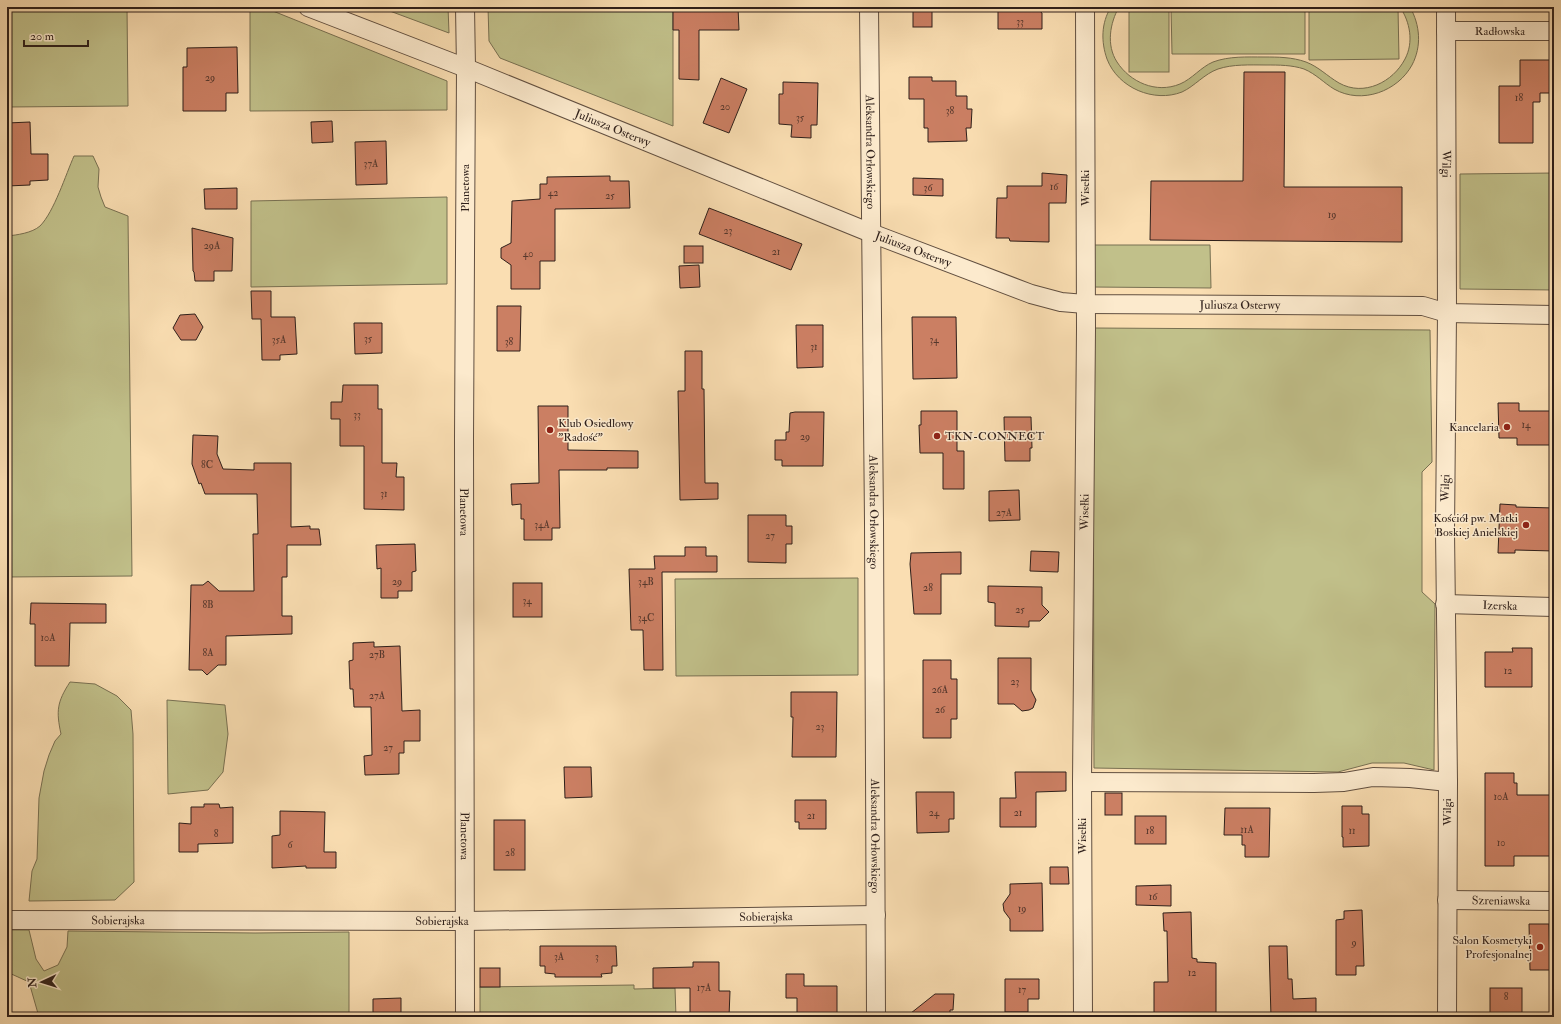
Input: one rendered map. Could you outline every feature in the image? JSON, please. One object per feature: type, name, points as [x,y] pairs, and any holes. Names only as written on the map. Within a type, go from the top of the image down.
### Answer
[{"type":"street","name":"Juliusza Osterwy","points":[[308,7],[466,68],[871,233],[1031,294],[1061,302],[1085,304],[1424,306],[1447,313],[1554,314]]},
{"type":"street","name":"Planetowa","points":[[465,7],[465,1017]]},
{"type":"street","name":"Aleksandra Orłowskiego","points":[[869,7],[874,522],[876,1017]]},
{"type":"street","name":"Wisełki","points":[[1084,7],[1085,304],[1082,782],[1084,1017]]},
{"type":"street","name":"Wilgi","points":[[1446,7],[1447,313],[1445,604],[1448,782],[1447,1017]]},
{"type":"street","name":"Radłowska","points":[[1446,31],[1554,31]]},
{"type":"street","name":"Izerska","points":[[1445,604],[1554,607]]},
{"type":"street","points":[[1082,782],[1314,783],[1344,782],[1373,778],[1410,778],[1448,782]]},
{"type":"street","name":"Szreniawska","points":[[1447,900],[1554,901]]},
{"type":"street","name":"Sobierajska","points":[[7,920],[466,921],[876,915]]},
{"type":"shaded area","points":[[7,7],[127,7],[128,106],[7,107]]},
{"type":"shaded area","points":[[250,7],[263,7],[447,81],[447,110],[250,111]]},
{"type":"shaded area","points":[[379,7],[448,7],[449,33]]},
{"type":"shaded area","points":[[488,7],[673,7],[673,126],[500,58],[489,41]]},
{"type":"shaded area","points":[[1111,7],[1119,7],[1113,20],[1110,34],[1111,48],[1117,62],[1122,69],[1136,80],[1153,87],[1171,87],[1180,84],[1204,67],[1219,60],[1251,57],[1280,57],[1306,62],[1315,66],[1339,83],[1349,87],[1368,88],[1377,85],[1393,74],[1400,67],[1408,52],[1410,32],[1400,7],[1410,7],[1418,28],[1418,43],[1415,58],[1406,74],[1398,82],[1378,93],[1356,96],[1345,94],[1334,89],[1304,69],[1285,66],[1254,65],[1224,67],[1213,71],[1182,92],[1160,96],[1149,94],[1128,85],[1119,78],[1112,69],[1105,53],[1103,39],[1105,19]]},
{"type":"shaded area","points":[[1129,7],[1169,7],[1169,72],[1129,72]]},
{"type":"shaded area","points":[[1171,7],[1305,7],[1305,54],[1172,54]]},
{"type":"shaded area","points":[[1398,8],[1399,59],[1309,60],[1309,9]]},
{"type":"shaded area","points":[[74,156],[93,156],[99,169],[98,187],[105,207],[128,216],[132,576],[7,577],[7,236],[29,232],[40,226],[55,202]]},
{"type":"shaded area","points":[[1554,173],[1554,290],[1460,289],[1460,174]]},
{"type":"shaded area","points":[[447,197],[447,284],[251,287],[251,201]]},
{"type":"shaded area","points":[[1093,245],[1210,245],[1211,288],[1092,287]]},
{"type":"shaded area","points":[[1093,328],[1430,330],[1432,462],[1422,472],[1422,592],[1435,604],[1434,770],[1404,763],[1372,763],[1338,772],[1094,768]]},
{"type":"shaded area","points":[[858,578],[858,675],[676,676],[675,579]]},
{"type":"shaded area","points":[[70,682],[95,684],[117,696],[131,710],[133,734],[134,882],[115,900],[29,901],[32,871],[37,859],[39,798],[44,771],[55,741],[61,734],[58,719],[60,701]]},
{"type":"shaded area","points":[[167,700],[225,705],[228,734],[223,772],[208,790],[168,794]]},
{"type":"shaded area","points":[[7,930],[29,930],[36,959],[44,971],[58,965],[67,947],[68,931],[255,933],[349,932],[349,1017],[39,1017],[29,982],[7,972]]},
{"type":"shaded area","points":[[634,985],[634,989],[675,988],[676,1017],[480,1017],[480,987]]},
{"type":"building","points":[[710,7],[738,7],[739,30],[699,30],[699,80],[679,79],[679,30],[673,30],[673,10],[710,9]]},
{"type":"building","points":[[913,7],[932,7],[932,27],[913,27]]},
{"type":"building","points":[[998,7],[1035,7],[1042,13],[1042,29],[998,29]]},
{"type":"building","points":[[237,47],[238,93],[226,93],[226,111],[183,111],[183,67],[187,67],[187,48]]},
{"type":"building","points":[[1520,60],[1553,60],[1553,93],[1540,93],[1540,102],[1533,102],[1533,143],[1499,143],[1499,86],[1520,86]]},
{"type":"building","points":[[1244,72],[1285,72],[1284,187],[1402,187],[1402,242],[1150,240],[1151,181],[1243,181]]},
{"type":"building","points":[[909,77],[932,77],[932,81],[956,81],[956,96],[967,96],[967,109],[972,109],[971,128],[966,128],[967,141],[928,142],[928,128],[924,128],[924,99],[909,99]]},
{"type":"building","points":[[721,78],[747,89],[729,133],[703,123]]},
{"type":"building","points":[[783,82],[818,83],[817,125],[811,125],[811,138],[791,137],[792,125],[779,124],[779,94],[783,94]]},
{"type":"building","points":[[332,121],[333,142],[312,143],[311,122]]},
{"type":"building","points":[[30,122],[31,154],[48,154],[48,180],[30,181],[30,185],[7,186],[7,123]]},
{"type":"building","points":[[386,141],[387,184],[356,185],[355,142]]},
{"type":"building","points":[[1042,173],[1067,175],[1066,203],[1049,203],[1049,242],[1010,241],[1009,238],[996,238],[997,198],[1007,198],[1007,186],[1042,186]]},
{"type":"building","points":[[610,176],[610,181],[629,181],[630,208],[555,209],[555,261],[540,261],[540,289],[511,289],[511,265],[501,258],[501,248],[511,243],[512,201],[540,199],[540,184],[547,184],[547,177]]},
{"type":"building","points":[[913,178],[943,179],[943,196],[913,195]]},
{"type":"building","points":[[237,188],[237,209],[205,209],[204,189]]},
{"type":"building","points":[[709,208],[802,244],[791,270],[699,234]]},
{"type":"building","points":[[192,228],[233,238],[232,271],[214,271],[214,281],[195,281],[193,271]]},
{"type":"building","points":[[684,246],[703,246],[703,263],[684,263]]},
{"type":"building","points":[[699,265],[700,287],[680,288],[679,266]]},
{"type":"building","points":[[251,291],[271,291],[271,317],[295,317],[297,354],[280,355],[280,360],[262,360],[261,319],[252,319]]},
{"type":"building","points":[[497,306],[521,306],[520,351],[497,351]]},
{"type":"building","points":[[195,314],[203,327],[196,340],[181,340],[173,328],[180,315]]},
{"type":"building","points":[[912,317],[956,317],[957,378],[913,379]]},
{"type":"building","points":[[354,323],[382,323],[382,353],[355,354]]},
{"type":"building","points":[[796,325],[823,325],[823,367],[797,368]]},
{"type":"building","points":[[685,351],[702,351],[705,483],[718,483],[718,499],[680,500],[678,391],[685,391]]},
{"type":"building","points":[[343,385],[378,385],[378,409],[382,409],[382,463],[397,463],[396,477],[404,477],[404,510],[364,509],[364,446],[340,446],[340,419],[331,419],[331,402],[342,402]]},
{"type":"building","points":[[1498,403],[1519,403],[1519,411],[1553,411],[1553,445],[1517,445],[1517,438],[1499,438]]},
{"type":"building","points":[[538,406],[568,406],[568,450],[638,451],[638,468],[607,468],[607,470],[559,470],[560,528],[552,528],[552,540],[524,540],[524,519],[521,519],[521,504],[512,505],[511,484],[539,483]]},
{"type":"building","points":[[921,411],[957,411],[957,451],[964,451],[964,489],[943,489],[943,453],[920,453],[919,425],[921,425]]},
{"type":"building","points":[[824,412],[823,466],[782,466],[782,460],[775,460],[775,440],[786,440],[786,432],[789,432],[790,413]]},
{"type":"building","points":[[1004,417],[1031,417],[1032,448],[1030,448],[1030,461],[1005,461]]},
{"type":"building","points":[[193,435],[218,436],[217,454],[223,469],[254,470],[254,463],[291,463],[291,527],[310,526],[310,529],[319,529],[321,545],[287,545],[287,577],[282,577],[282,616],[292,616],[292,634],[226,636],[226,665],[218,665],[207,675],[202,670],[189,670],[191,585],[203,585],[208,581],[219,591],[254,591],[253,534],[258,534],[257,494],[205,494],[201,483],[199,484],[192,464]]},
{"type":"building","points":[[1019,490],[1020,520],[989,521],[989,491]]},
{"type":"building","name":"Kościół pw. Matki Boskiej Anielskiej","points":[[1500,504],[1516,505],[1516,507],[1554,508],[1554,551],[1515,550],[1515,553],[1498,553]]},
{"type":"building","points":[[748,515],[786,515],[786,526],[792,526],[792,544],[786,544],[786,563],[748,562]]},
{"type":"building","points":[[415,544],[416,571],[412,572],[412,591],[398,591],[398,598],[381,598],[381,568],[377,569],[376,545]]},
{"type":"building","points":[[685,547],[706,547],[706,556],[717,556],[717,572],[662,572],[663,670],[644,670],[643,630],[631,630],[629,569],[655,569],[654,556],[685,556]]},
{"type":"building","points":[[1031,551],[1059,552],[1058,572],[1030,571]]},
{"type":"building","points":[[961,552],[961,574],[941,574],[941,614],[914,614],[910,564],[911,553]]},
{"type":"building","points":[[513,583],[542,583],[542,617],[513,617]]},
{"type":"building","points":[[988,586],[1042,587],[1042,605],[1049,612],[1040,621],[1029,621],[1029,627],[995,626],[995,603],[988,602]]},
{"type":"building","points":[[31,603],[106,604],[106,623],[70,623],[69,666],[35,666],[35,624],[30,624]]},
{"type":"building","points":[[374,642],[374,647],[400,646],[402,711],[420,710],[420,741],[404,741],[404,753],[399,753],[399,774],[365,775],[364,756],[372,755],[371,707],[354,707],[353,689],[350,689],[349,661],[353,660],[353,643]]},
{"type":"building","points":[[1512,648],[1532,648],[1532,687],[1485,687],[1485,652],[1513,652]]},
{"type":"building","points":[[998,658],[1031,658],[1031,690],[1036,700],[1033,708],[1022,711],[1014,704],[998,704]]},
{"type":"building","points":[[923,660],[951,660],[951,679],[957,679],[957,719],[951,719],[951,738],[923,738]]},
{"type":"building","points":[[791,692],[837,692],[836,757],[792,757],[793,717],[791,717]]},
{"type":"building","points":[[564,767],[591,767],[592,797],[565,798]]},
{"type":"building","points":[[1015,772],[1066,772],[1066,791],[1036,792],[1036,827],[1000,827],[1000,798],[1016,798]]},
{"type":"building","points":[[1485,773],[1514,773],[1514,783],[1517,783],[1517,795],[1554,795],[1554,856],[1514,856],[1514,866],[1485,866]]},
{"type":"building","points":[[916,792],[954,792],[954,819],[949,819],[949,832],[917,833]]},
{"type":"building","points":[[1105,793],[1122,793],[1122,815],[1105,815]]},
{"type":"building","points":[[795,800],[826,800],[826,829],[799,829],[799,822],[795,822]]},
{"type":"building","points":[[204,804],[219,804],[220,808],[233,807],[233,843],[198,844],[198,852],[179,852],[179,823],[191,824],[191,807],[204,807]]},
{"type":"building","points":[[1342,806],[1362,806],[1362,814],[1369,814],[1369,846],[1343,847]]},
{"type":"building","points":[[1225,808],[1270,808],[1269,857],[1245,857],[1245,845],[1242,845],[1242,835],[1224,835]]},
{"type":"building","points":[[280,811],[325,812],[324,852],[336,852],[336,868],[306,868],[306,866],[272,868],[272,836],[280,835]]},
{"type":"building","points":[[1135,816],[1166,816],[1166,844],[1135,844]]},
{"type":"building","points":[[494,820],[525,820],[525,870],[494,870]]},
{"type":"building","points":[[1050,867],[1068,867],[1069,884],[1050,884]]},
{"type":"building","points":[[1042,883],[1043,931],[1010,931],[1010,919],[1004,911],[1003,904],[1010,894],[1010,884]]},
{"type":"building","points":[[1171,885],[1171,906],[1136,905],[1136,886]]},
{"type":"building","points":[[1362,910],[1364,966],[1356,966],[1356,975],[1336,975],[1336,920],[1344,919],[1344,911]]},
{"type":"building","points":[[1191,912],[1192,958],[1197,959],[1197,962],[1216,963],[1216,1017],[1154,1017],[1154,982],[1168,982],[1167,931],[1164,931],[1163,913]]},
{"type":"building","points":[[1529,924],[1549,924],[1550,970],[1530,970]]},
{"type":"building","points":[[540,946],[616,946],[617,966],[612,966],[612,973],[601,974],[602,977],[555,977],[555,974],[545,973],[545,966],[540,966]]},
{"type":"building","points":[[1269,946],[1287,946],[1288,979],[1292,979],[1293,999],[1316,998],[1316,1017],[1271,1017]]},
{"type":"building","points":[[693,962],[719,962],[719,991],[730,991],[729,1017],[690,1017],[690,988],[653,988],[653,968],[693,967]]},
{"type":"building","points":[[480,968],[500,968],[500,987],[480,987]]},
{"type":"building","points":[[786,974],[804,974],[804,986],[837,986],[837,1017],[797,1017],[797,998],[786,998]]},
{"type":"building","points":[[1005,979],[1039,979],[1039,999],[1028,999],[1028,1012],[1005,1012]]},
{"type":"building","points":[[1490,988],[1522,988],[1522,1017],[1490,1017]]},
{"type":"building","points":[[935,994],[954,994],[953,1010],[950,1010],[950,1017],[906,1017]]},
{"type":"building","points":[[401,998],[401,1017],[373,1017],[373,999]]},
{"type":"place","name":"Kancelaria","points":[[1507,427]]},
{"type":"place","name":"Klub Osiedlowy \"Radość\"","points":[[550,430]]},
{"type":"place","name":"TKN-CONNECT","points":[[937,436]]},
{"type":"place","name":"Kościół pw. Matki Boskiej Anielskiej","points":[[1526,525]]},
{"type":"place","name":"Salon Kosmetyki Profesjonalnej","points":[[1540,947]]}]
